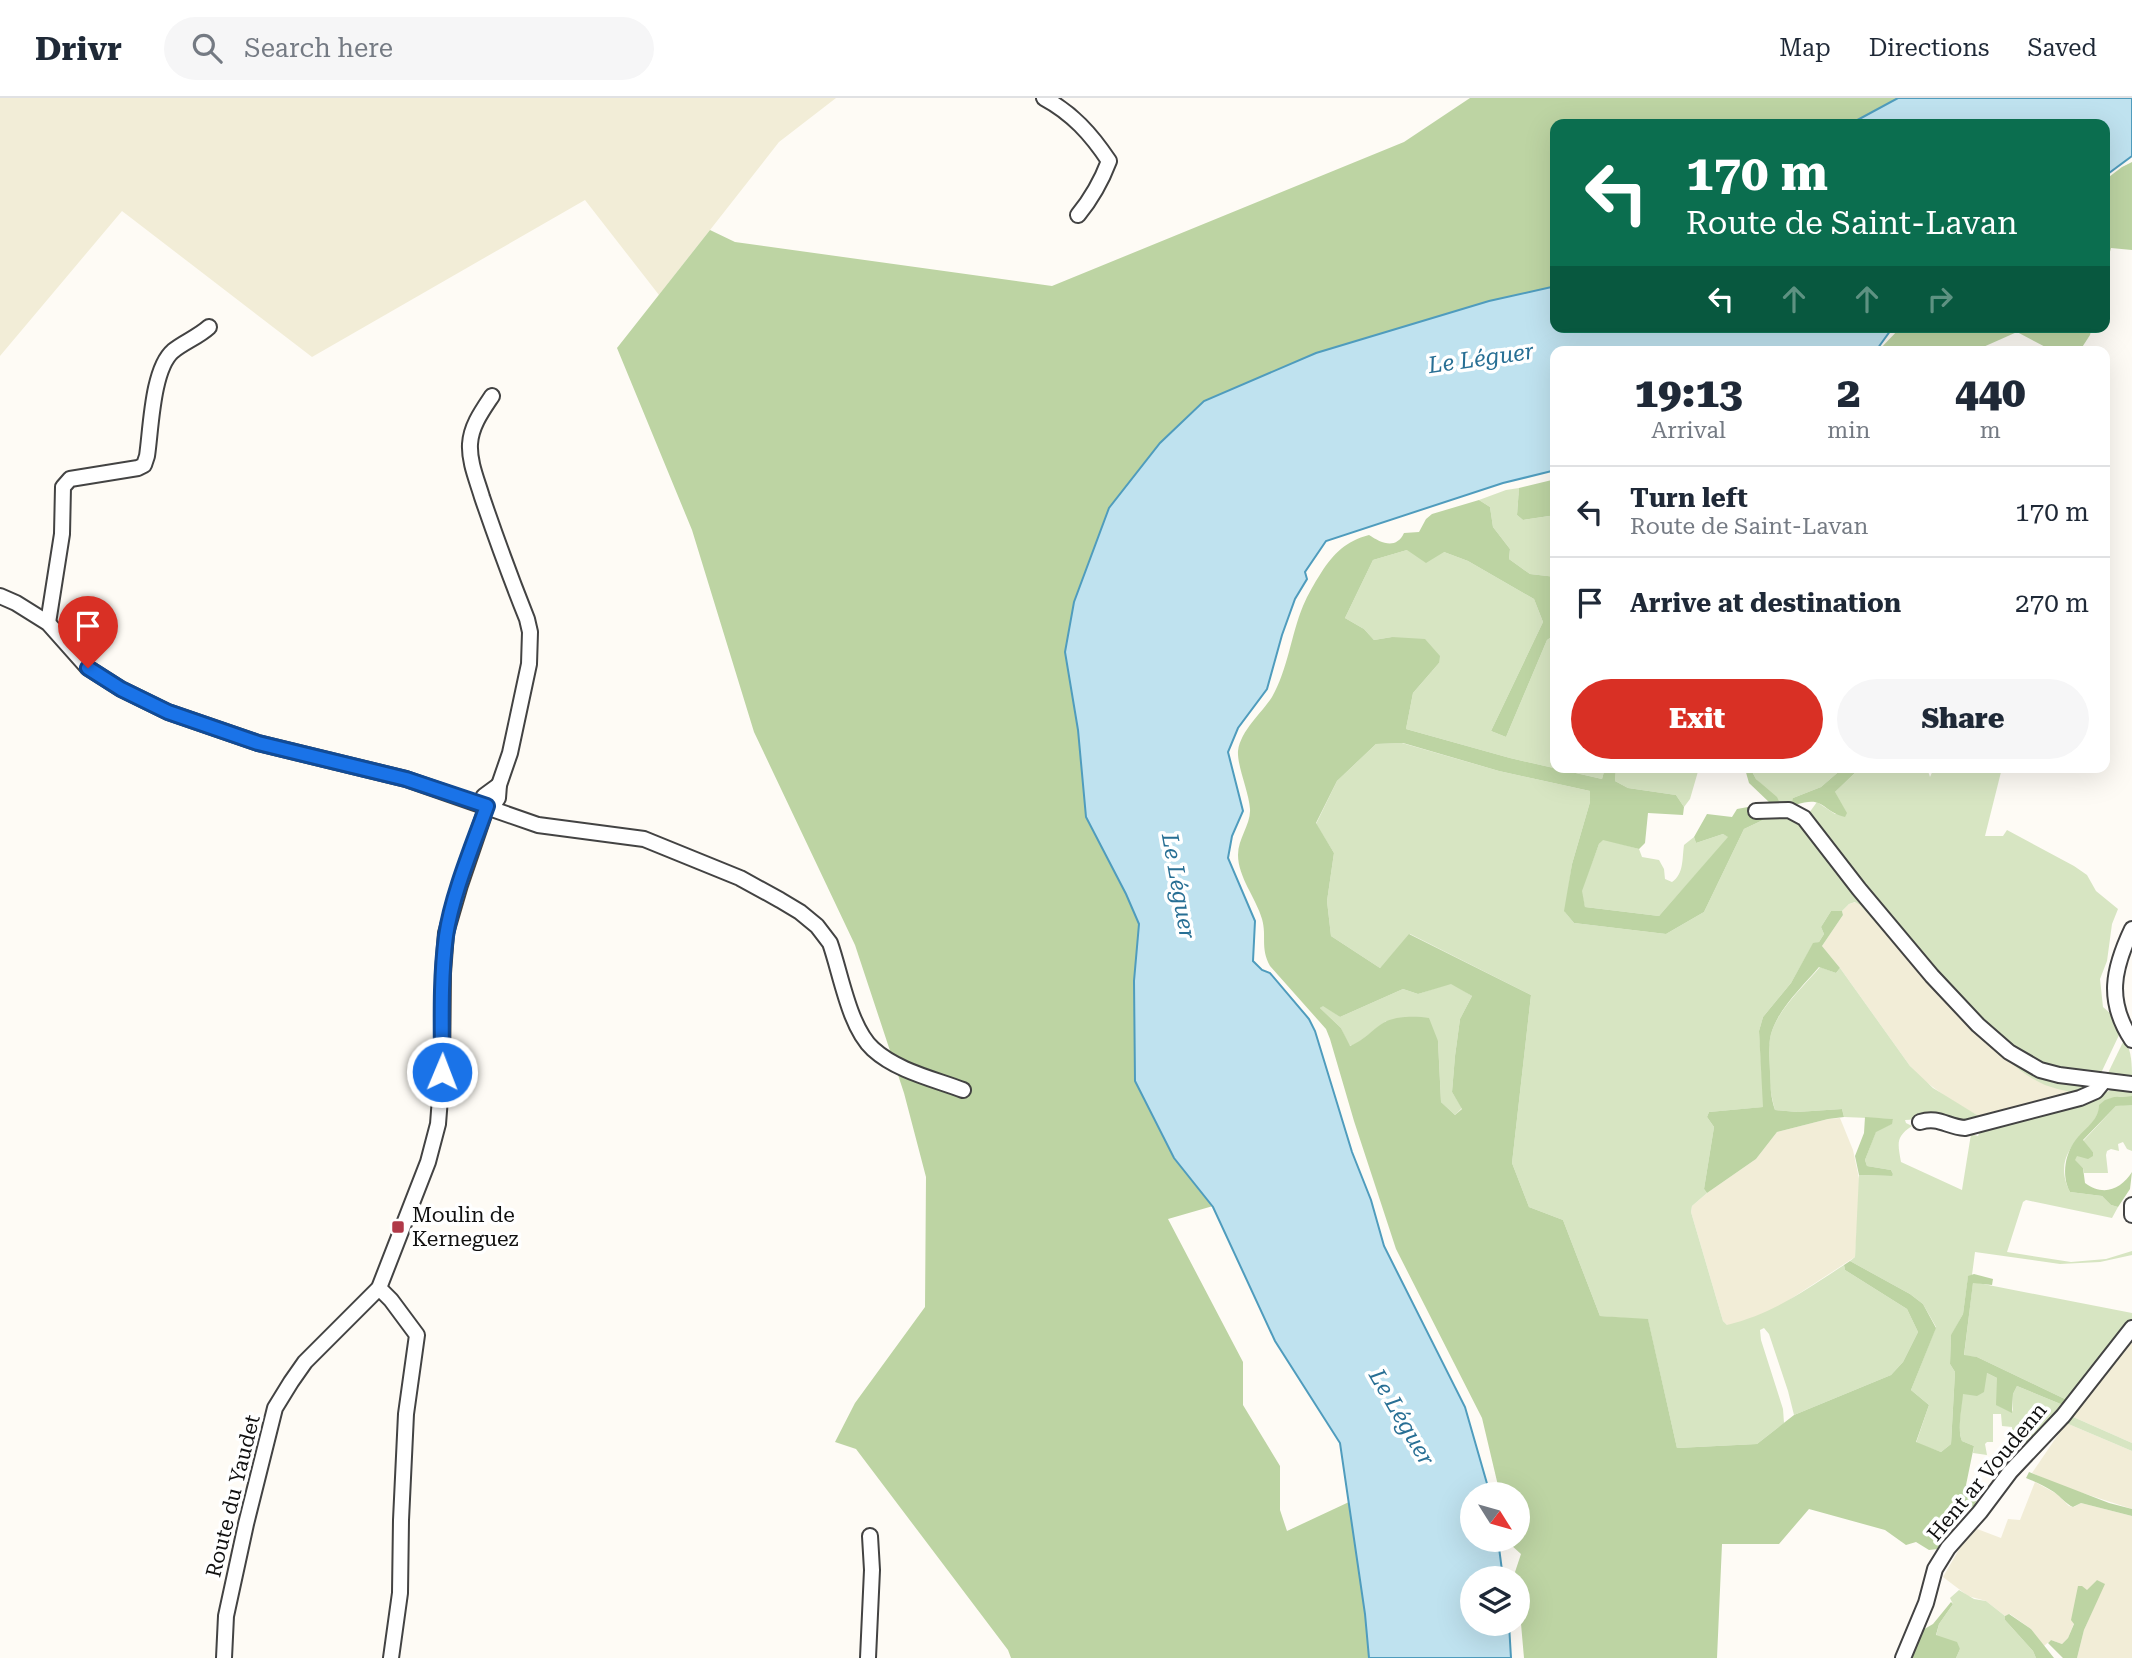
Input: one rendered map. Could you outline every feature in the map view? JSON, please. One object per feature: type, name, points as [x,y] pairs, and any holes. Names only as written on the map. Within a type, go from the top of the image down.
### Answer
[{"type":"street","points":[[1044,98],[1060,106],[1091,134],[1109,161],[1093,198],[1078,215]]},
{"type":"street","points":[[48,623],[62,534],[63,487],[70,479],[144,465],[156,384],[165,360],[173,351],[209,327]]},
{"type":"street","name":"Route du Yaudet","points":[[224,1658],[226,1616],[275,1408],[305,1362],[379,1288],[428,1162],[438,1124],[446,933],[487,806],[484,796],[499,785],[510,753],[528,664],[530,632],[527,619],[471,462],[471,433],[492,396]]},
{"type":"street","points":[[0,596],[48,623],[88,668],[121,689],[168,712],[258,743],[406,779],[538,825],[644,839],[740,878],[800,912],[817,926],[830,943],[857,1026],[873,1049],[902,1067],[963,1090]]},
{"type":"street","points":[[1756,811],[1789,810],[1804,818],[1859,890],[1932,976],[1978,1025],[2009,1052],[2049,1073],[2132,1084]]},
{"type":"street","points":[[2132,929],[2114,975],[2114,990],[2120,1017],[2132,1040]]},
{"type":"street","points":[[1920,1122],[1933,1119],[1957,1127],[1975,1126],[2080,1098],[2096,1091],[2104,1082]]},
{"type":"street","points":[[2132,1205],[2132,1215]]},
{"type":"street","points":[[379,1288],[417,1335],[406,1414],[400,1593],[391,1658]]},
{"type":"street","name":"Hent ar Voudenn","points":[[1903,1658],[1926,1603],[1935,1569],[1948,1548],[1980,1512],[2004,1479],[2063,1416],[2132,1328]]},
{"type":"street","points":[[868,1658],[872,1570],[870,1536]]},
{"type":"shaded area","points":[[0,98],[836,98],[779,142],[659,295],[585,200],[312,357],[122,211],[0,356]]},
{"type":"shaded area","points":[[1856,902],[1957,1013],[2008,1061],[2035,1079],[2072,1092],[2047,1101],[1984,1116],[1977,1115],[1946,1097],[1921,1078],[1822,946],[1843,915],[1842,911],[1849,904]]},
{"type":"shaded area","points":[[1840,1118],[1853,1150],[1860,1183],[1855,1257],[1777,1308],[1728,1326],[1723,1321],[1691,1212],[1692,1206],[1756,1159],[1777,1132]]},
{"type":"shaded area","points":[[2132,1336],[2132,1443],[2071,1416]]},
{"type":"shaded area","points":[[2066,1423],[2132,1451],[2132,1509],[2061,1486],[2032,1473]]},
{"type":"shaded area","points":[[2035,1482],[2057,1494],[2069,1506],[2074,1507],[2081,1503],[2132,1516],[2132,1658],[2077,1658],[2084,1630],[2104,1584],[2097,1580],[2087,1591],[2068,1638],[2062,1644],[2051,1640],[2044,1646],[2031,1629],[2010,1614],[2005,1616],[1986,1601],[1968,1596],[1943,1577],[1972,1527],[2001,1538],[2008,1519],[2020,1520]]},
{"type":"green space","points":[[1470,98],[1898,98],[1859,119],[1550,119],[1550,287],[1489,301],[1316,353],[1204,401],[1109,508],[1074,602],[1065,652],[1078,730],[1126,894],[1139,924],[1134,981],[1135,1081],[1174,1158],[1213,1206],[1168,1219],[1243,1362],[1243,1405],[1280,1466],[1280,1510],[1287,1531],[1349,1502],[1369,1658],[1011,1658],[1008,1650],[856,1449],[835,1442],[855,1403],[925,1307],[926,1177],[904,1093],[855,945],[754,732],[692,530],[617,348],[710,230],[735,242],[1052,286],[1404,142]]},
{"type":"green space","points":[[2132,162],[2132,250],[2111,248],[2110,252],[2110,176]]},
{"type":"green space","points":[[1895,333],[2015,333],[1986,346],[1883,346]]},
{"type":"green space","points":[[2019,333],[2090,333],[2083,346],[2044,346]]},
{"type":"green space","points":[[1550,480],[1550,516],[1523,520],[1517,515],[1519,488]]},
{"type":"green space","points":[[1519,488],[1517,515],[1523,520],[1550,516],[1550,576],[1530,574],[1509,559],[1510,549],[1493,527],[1490,507],[1479,500]]},
{"type":"green space","points":[[1479,500],[1490,507],[1493,527],[1510,549],[1509,559],[1530,574],[1550,576],[1550,638],[1506,737],[1491,731],[1543,622],[1534,599],[1468,561],[1444,552],[1426,563],[1407,550],[1373,560],[1345,618],[1364,629],[1374,640],[1392,637],[1425,639],[1440,656],[1439,663],[1413,693],[1406,729],[1550,767],[1550,773],[1576,773],[1602,779],[1604,773],[1616,773],[1615,781],[1628,788],[1676,795],[1684,807],[1683,815],[1648,813],[1645,843],[1639,849],[1603,840],[1599,844],[1582,891],[1585,907],[1659,916],[1728,837],[1723,834],[1696,843],[1694,837],[1707,814],[1732,817],[1737,809],[1770,803],[1749,783],[1746,773],[1753,773],[1777,797],[1787,819],[1765,819],[1744,829],[1704,912],[1666,934],[1574,923],[1564,911],[1572,864],[1590,802],[1590,791],[1499,771],[1403,743],[1376,744],[1337,781],[1316,823],[1334,853],[1327,901],[1331,936],[1380,968],[1409,934],[1531,995],[1512,1163],[1529,1207],[1563,1220],[1600,1316],[1648,1319],[1677,1448],[1757,1444],[1794,1415],[1891,1375],[1903,1362],[1918,1332],[1907,1309],[1845,1270],[1844,1265],[1850,1261],[1923,1304],[1936,1328],[1911,1390],[1929,1405],[1916,1442],[1941,1452],[1951,1444],[1955,1372],[1950,1364],[1951,1335],[1963,1314],[1968,1276],[1974,1274],[1993,1279],[1992,1285],[1973,1283],[1964,1355],[1977,1357],[2067,1400],[2063,1405],[2017,1386],[2013,1394],[2012,1413],[1996,1405],[1997,1378],[1987,1373],[1984,1392],[1977,1396],[1963,1394],[1961,1437],[1962,1441],[1974,1446],[1966,1485],[1979,1495],[1974,1506],[1961,1514],[1937,1549],[1929,1550],[1916,1542],[1906,1545],[1885,1530],[1809,1509],[1779,1544],[1722,1544],[1717,1658],[1524,1658],[1522,1636],[1530,1636],[1530,1566],[1517,1566],[1521,1554],[1519,1552],[1530,1552],[1530,1482],[1497,1482],[1482,1418],[1396,1249],[1326,1029],[1270,966],[1265,953],[1262,919],[1239,863],[1240,843],[1249,820],[1250,809],[1238,757],[1240,743],[1247,729],[1272,697],[1311,589],[1331,559],[1347,544],[1369,535],[1383,542],[1393,543],[1404,533],[1419,532],[1432,514]],"holes":[[[1451,984],[1472,996],[1460,1019],[1452,1092],[1462,1109],[1455,1115],[1441,1102],[1438,1041],[1429,1018],[1393,1019],[1350,1046],[1341,1028],[1320,1008],[1323,1006],[1340,1017],[1403,989],[1418,994]]]},
{"type":"green space","points":[[1407,550],[1444,552],[1468,561],[1534,599],[1543,622],[1491,731],[1506,737],[1550,638],[1550,767],[1406,729],[1413,693],[1439,663],[1392,637],[1374,640],[1364,629],[1345,618],[1373,560]]},
{"type":"green space","points":[[1402,743],[1499,771],[1590,791],[1590,802],[1572,864],[1565,912],[1574,923],[1666,934],[1704,912],[1744,829],[1765,819],[1787,819],[1785,814],[1796,818],[1810,831],[1859,896],[1979,1029],[2035,1071],[2069,1081],[2096,1085],[2052,1104],[1965,1124],[1951,1123],[1945,1117],[1934,1114],[1905,1120],[1912,1126],[1900,1137],[1901,1162],[1962,1190],[1971,1134],[1978,1136],[1980,1131],[2083,1102],[2111,1090],[2132,1088],[2132,1096],[2114,1098],[2100,1105],[2097,1115],[2069,1152],[2065,1163],[2065,1176],[2070,1192],[2102,1196],[2111,1205],[2118,1207],[2112,1218],[2026,1200],[2023,1202],[2007,1252],[2071,1262],[2106,1259],[2132,1251],[2132,1255],[2100,1262],[2060,1264],[1975,1252],[1972,1275],[1968,1277],[1963,1314],[1951,1336],[1950,1364],[1955,1372],[1951,1444],[1941,1452],[1916,1443],[1929,1405],[1911,1390],[1936,1327],[1923,1304],[1910,1294],[1850,1261],[1855,1257],[1859,1175],[1893,1174],[1891,1170],[1867,1166],[1865,1160],[1876,1131],[1891,1124],[1893,1119],[1844,1117],[1842,1109],[1797,1112],[1775,1110],[1768,1062],[1774,1025],[1792,998],[1820,967],[1836,973],[1840,968],[1910,1066],[1933,1088],[1977,1115],[2010,1112],[2071,1092],[2037,1081],[2006,1058],[1936,991],[1860,905],[1855,902],[1842,911],[1831,911],[1821,927],[1824,934],[1819,942],[1813,944],[1791,983],[1763,1017],[1759,1031],[1764,1107],[1709,1112],[1707,1117],[1714,1127],[1704,1189],[1707,1193],[1692,1206],[1691,1212],[1723,1321],[1727,1325],[1774,1308],[1844,1265],[1845,1270],[1907,1309],[1918,1332],[1903,1362],[1891,1375],[1794,1415],[1769,1334],[1764,1328],[1760,1330],[1761,1340],[1783,1409],[1784,1423],[1757,1444],[1677,1448],[1648,1320],[1600,1316],[1563,1220],[1529,1207],[1512,1163],[1531,995],[1410,934],[1380,968],[1331,936],[1327,901],[1334,853],[1316,824],[1337,781],[1376,744]]},
{"type":"green space","points":[[1576,773],[1604,773],[1602,779]]},
{"type":"green space","points":[[1616,773],[1698,773],[1690,799],[1684,807],[1676,795],[1628,788],[1615,781]]},
{"type":"green space","points":[[1753,773],[1837,773],[1821,787],[1793,798],[1795,805],[1783,806]]},
{"type":"green space","points":[[1837,773],[1855,773],[1835,792],[1847,813],[1845,817],[1817,803],[1792,803],[1793,798],[1821,787]]},
{"type":"green space","points":[[1855,773],[1929,773],[1930,777],[1932,773],[2001,773],[1985,836],[2003,836],[2007,830],[2074,866],[2087,875],[2096,891],[2118,909],[2112,924],[2107,961],[2100,979],[2103,1007],[2116,1016],[2120,1033],[2101,1073],[2077,1076],[2021,1058],[1971,1016],[1809,819],[1809,813],[1817,802],[1835,814],[1846,812],[1834,793]]},
{"type":"green space","points":[[1723,834],[1729,837],[1659,916],[1585,907],[1581,891],[1603,839],[1639,849],[1642,857],[1659,860],[1665,879],[1672,882],[1681,870],[1684,845],[1694,837],[1696,843]]},
{"type":"green space","points":[[1831,911],[1842,911],[1843,915],[1822,946],[1840,968],[1836,973],[1819,967],[1779,1016],[1770,1039],[1770,1082],[1775,1110],[1797,1112],[1842,1109],[1844,1117],[1777,1132],[1756,1159],[1707,1193],[1704,1189],[1714,1127],[1707,1117],[1709,1112],[1763,1107],[1759,1031],[1763,1017],[1791,983],[1813,943],[1819,942],[1824,934],[1821,927]]},
{"type":"green space","points":[[1451,983],[1472,996],[1460,1019],[1452,1092],[1462,1108],[1455,1115],[1441,1102],[1438,1041],[1386,1021],[1356,1044],[1349,1046],[1341,1028],[1320,1008],[1323,1005],[1340,1017],[1403,989],[1418,994]]},
{"type":"green space","points":[[2124,1040],[2130,1053],[2132,1081],[2109,1078],[2108,1073]]},
{"type":"green space","points":[[2132,1096],[2132,1105],[2116,1106],[2083,1140],[2093,1152],[2093,1156],[2088,1159],[2077,1156],[2075,1160],[2083,1168],[2085,1183],[2099,1190],[2117,1187],[2132,1172],[2130,1189],[2118,1207],[2111,1205],[2102,1196],[2070,1192],[2065,1171],[2067,1157],[2074,1143],[2095,1119],[2099,1105],[2105,1100]]},
{"type":"green space","points":[[2130,1104],[2132,1151],[2127,1149],[2123,1142],[2118,1144],[2119,1151],[2107,1151],[2108,1173],[2084,1173],[2083,1168],[2074,1160],[2076,1156],[2093,1152],[2083,1141],[2116,1106]]},
{"type":"green space","points":[[1865,1117],[1893,1119],[1892,1124],[1876,1132],[1865,1160],[1867,1166],[1891,1170],[1892,1176],[1859,1175],[1855,1156],[1864,1133]]},
{"type":"green space","points":[[1973,1282],[2132,1313],[2132,1319],[2067,1400],[1977,1357],[1964,1356]]},
{"type":"green space","points":[[1987,1373],[1997,1378],[2013,1412],[2013,1394],[2017,1386],[2063,1405],[2032,1440],[2013,1450],[2012,1427],[2002,1426],[2001,1414],[1993,1414],[1993,1442],[1985,1444],[1987,1455],[1973,1453],[1974,1446],[1962,1441],[1961,1437],[1962,1393]]},
{"type":"green space","points":[[2071,1416],[2132,1443],[2132,1451],[2066,1423]]},
{"type":"green space","points":[[2029,1472],[2109,1503],[2132,1509],[2132,1516],[2081,1503],[2073,1507],[2051,1490],[2026,1478]]},
{"type":"green space","points":[[2097,1580],[2105,1584],[2084,1630],[2077,1658],[2063,1658],[2048,1643],[2051,1640],[2062,1644],[2068,1638],[2074,1624],[2071,1620],[2078,1586],[2087,1590]]},
{"type":"green space","points":[[1959,1590],[1974,1599],[1986,1601],[2005,1616],[2005,1620],[2033,1651],[2036,1658],[1956,1658],[1960,1649],[1936,1636],[1939,1624],[1953,1604],[1950,1598]]},
{"type":"green space","points":[[1951,1602],[1953,1604],[1939,1624],[1936,1635],[1957,1642],[1960,1649],[1956,1658],[1908,1658],[1921,1631],[1933,1624]]},
{"type":"green space","points":[[2009,1614],[2031,1629],[2054,1658],[2036,1658],[2033,1651],[2005,1620],[2005,1616]]},
{"type":"water","points":[[1898,98],[2132,98],[2132,156],[2110,172],[2110,119],[1859,119]]},
{"type":"water","name":"Le Léguer","points":[[1550,287],[1550,333],[1889,333],[1879,346],[1550,346],[1550,471],[1503,483],[1326,541],[1305,572],[1307,579],[1295,599],[1267,689],[1238,728],[1228,752],[1243,811],[1232,836],[1228,858],[1255,921],[1253,961],[1262,970],[1270,973],[1309,1019],[1315,1031],[1384,1246],[1465,1407],[1487,1482],[1460,1482],[1460,1552],[1500,1552],[1501,1566],[1460,1566],[1460,1636],[1510,1636],[1511,1658],[1369,1658],[1340,1443],[1275,1341],[1213,1207],[1174,1158],[1135,1081],[1134,981],[1139,924],[1086,817],[1078,730],[1065,652],[1074,602],[1109,508],[1160,443],[1204,401],[1316,353],[1489,301]]},
{"type":"place","name":"Moulin de Kerneguez","points":[[398,1227]]},
{"type":"route","points":[[88,668],[121,689],[168,712],[258,743],[406,779],[487,806],[446,933],[442,1072]]}]
